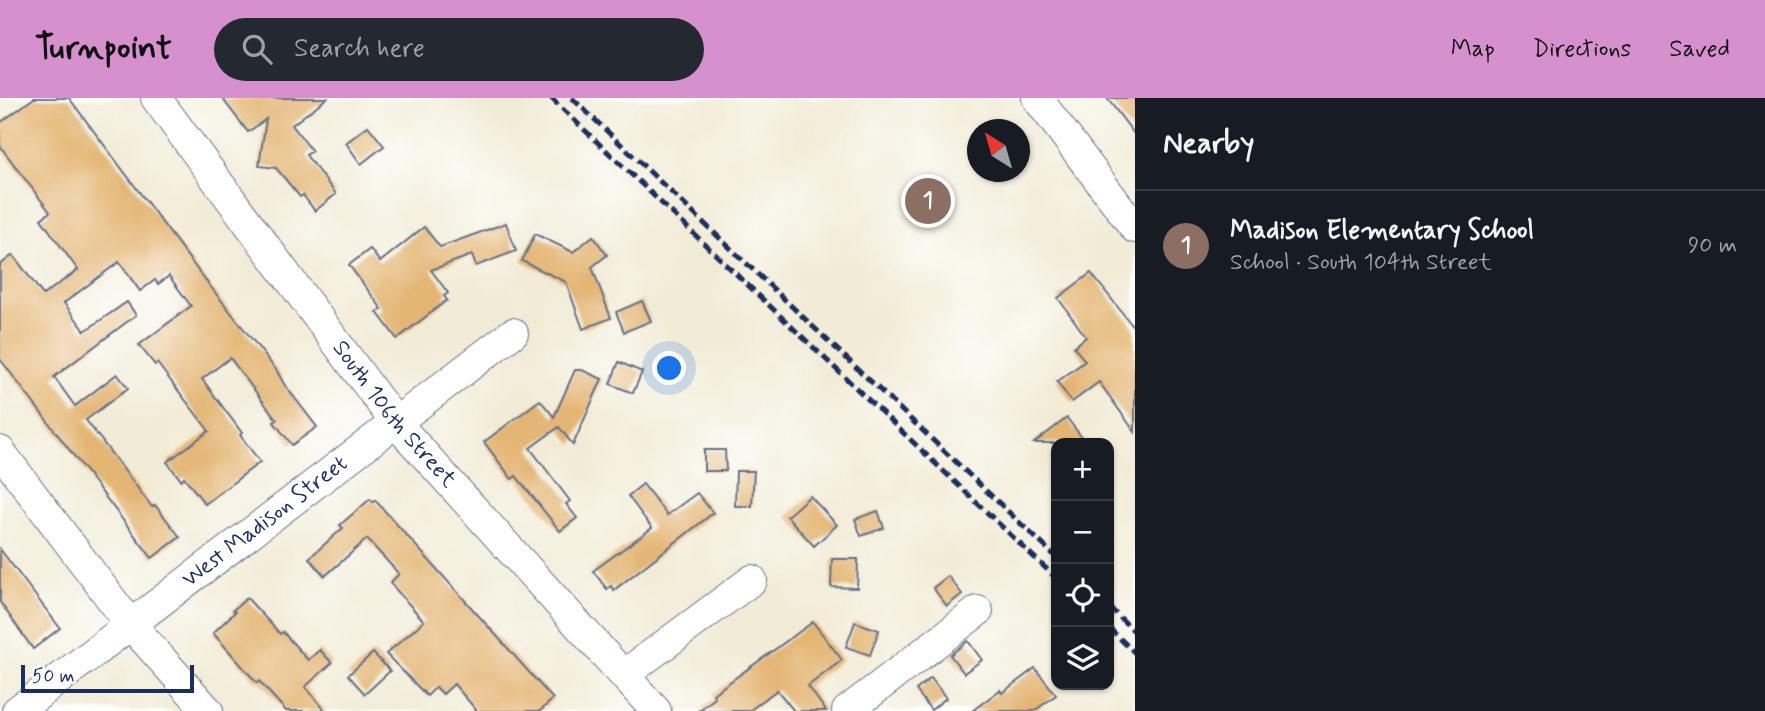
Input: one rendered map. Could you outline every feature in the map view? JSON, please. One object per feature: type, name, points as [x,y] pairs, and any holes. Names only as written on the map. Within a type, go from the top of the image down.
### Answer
[{"type":"street","name":"South 106th Street","points":[[156,98],[395,422],[656,711]]},
{"type":"street","points":[[1037,98],[1135,228]]},
{"type":"street","name":"West Madison Street","points":[[17,711],[513,333]]},
{"type":"street","points":[[0,451],[130,624],[208,711]]},
{"type":"street","points":[[625,674],[752,580]]},
{"type":"street","points":[[847,711],[978,611]]},
{"type":"building","points":[[34,98],[69,98],[317,427],[292,445],[274,422],[277,420],[230,358],[202,379],[260,462],[205,504],[184,477],[181,480],[167,462],[209,431],[157,363],[155,365],[139,345],[191,306],[169,276],[158,284],[155,280],[140,291],[119,262],[64,303],[85,331],[127,302],[136,315],[54,377],[75,406],[117,374],[128,388],[86,420],[152,507],[155,505],[180,537],[152,558],[0,359],[0,265],[13,255],[43,295],[78,270],[41,219],[50,212],[0,146],[0,123]]},
{"type":"building","points":[[222,98],[327,98],[292,125],[312,151],[306,155],[336,194],[315,211],[276,168],[259,166],[266,119],[248,132]]},
{"type":"building","points":[[1107,98],[1135,98],[1135,135]]},
{"type":"building","points":[[368,126],[384,146],[361,164],[346,143]]},
{"type":"building","points":[[506,223],[516,251],[476,266],[472,255],[431,270],[448,293],[444,296],[447,300],[397,339],[377,312],[382,309],[349,265],[370,249],[380,262],[424,227],[440,247]]},
{"type":"building","points":[[535,234],[573,252],[593,236],[607,255],[592,267],[611,318],[583,329],[566,282],[522,261]]},
{"type":"building","points":[[1091,273],[1135,329],[1135,432],[1099,382],[1072,402],[1057,382],[1085,361],[1074,347],[1086,337],[1058,298]]},
{"type":"building","points":[[642,301],[651,321],[624,332],[616,312]]},
{"type":"building","points":[[619,362],[642,372],[633,393],[610,384]]},
{"type":"building","points":[[575,370],[582,370],[602,379],[573,445],[559,427],[530,448],[570,501],[566,504],[577,518],[560,531],[516,476],[512,479],[484,442],[540,400],[554,417]]},
{"type":"building","points":[[1067,418],[1082,438],[1051,438],[1051,443],[1034,443]]},
{"type":"building","points":[[704,450],[725,450],[726,471],[704,471]]},
{"type":"building","points":[[736,471],[754,471],[752,506],[735,506]]},
{"type":"building","points":[[643,484],[667,515],[697,493],[713,513],[614,590],[611,586],[607,589],[593,571],[652,528],[628,496]]},
{"type":"building","points":[[810,496],[837,525],[814,546],[787,516]]},
{"type":"building","points":[[370,499],[373,502],[375,500],[553,699],[540,711],[477,711],[454,684],[443,694],[436,687],[427,696],[386,654],[424,621],[390,583],[399,574],[367,539],[325,576],[309,558],[343,528],[340,525]]},
{"type":"building","points":[[878,511],[884,528],[861,536],[855,519]]},
{"type":"building","points":[[0,549],[60,628],[33,649],[0,602]]},
{"type":"building","points":[[832,559],[858,559],[857,588],[831,587]]},
{"type":"building","points":[[948,576],[962,594],[947,606],[933,588]]},
{"type":"building","points":[[247,598],[308,660],[320,650],[332,663],[305,687],[326,711],[286,711],[213,633]]},
{"type":"building","points":[[813,622],[842,660],[808,686],[826,711],[794,711],[777,690],[749,711],[698,711],[715,698],[713,694]]},
{"type":"building","points":[[855,622],[879,630],[870,655],[846,647]]},
{"type":"building","points":[[968,641],[982,660],[964,673],[950,655]]},
{"type":"building","points":[[373,653],[390,671],[365,694],[348,675]]},
{"type":"building","points":[[1035,668],[1056,695],[1034,711],[972,711],[1000,690],[1002,693]]},
{"type":"building","points":[[931,678],[946,698],[931,710],[916,690]]},
{"type":"railway","points":[[551,98],[1051,573]]},
{"type":"railway","points":[[572,98],[1051,552]]},
{"type":"railway","points":[[1114,612],[1135,632]]},
{"type":"railway","points":[[1114,633],[1135,653]]},
{"type":"place","name":"Madison Elementary School","points":[[928,201]]}]
